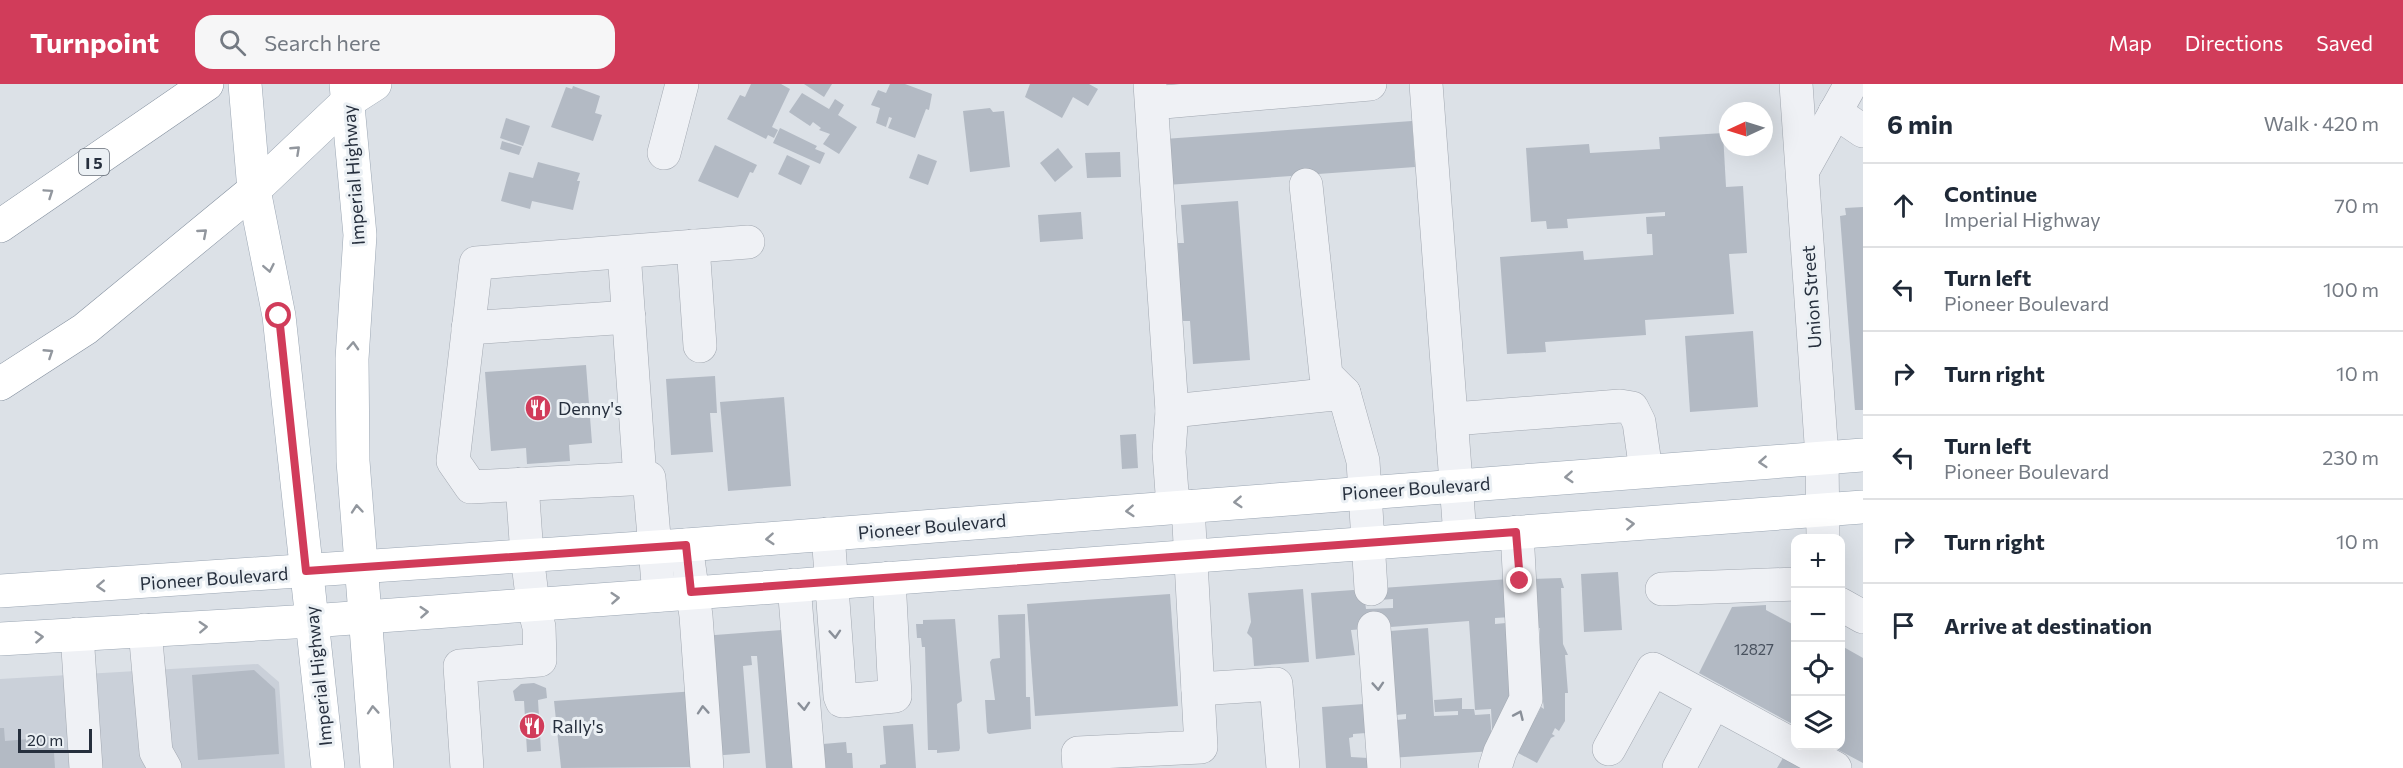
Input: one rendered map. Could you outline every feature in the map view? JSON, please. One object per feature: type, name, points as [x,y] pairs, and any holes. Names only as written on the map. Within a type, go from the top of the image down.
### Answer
[{"type":"main road","name":"Imperial Highway","points":[[245,84],[254,190],[279,316],[328,768]]},
{"type":"main road","points":[[0,384],[85,329],[254,190],[347,93],[375,84]]},
{"type":"main road","name":"I 5","points":[[0,226],[198,92]]},
{"type":"main road","name":"Imperial Highway","points":[[347,93],[360,235],[352,405],[353,461],[377,768]]},
{"type":"main road","name":"Pioneer Boulevard","points":[[0,591],[671,546],[1863,455]]},
{"type":"main road","points":[[0,639],[311,621],[1516,532],[1823,524],[1863,507]]},
{"type":"street","points":[[664,153],[682,84]]},
{"type":"street","points":[[1079,768],[1078,753],[1139,759],[1190,758],[1201,747],[1191,556],[1169,452],[1172,411],[1151,93],[1370,84]]},
{"type":"street","points":[[1426,84],[1461,536]]},
{"type":"street","name":"Union Street","points":[[1796,84],[1822,457],[1823,524]]},
{"type":"street","points":[[1803,170],[1851,84]]},
{"type":"street","points":[[1835,112],[1863,130]]},
{"type":"street","points":[[1306,184],[1326,375],[1344,393],[1363,461],[1371,589]]},
{"type":"street","points":[[707,768],[696,616],[675,593],[671,546],[649,478],[471,487],[453,461],[476,263],[748,242]]},
{"type":"street","points":[[693,246],[700,346]]},
{"type":"street","points":[[624,252],[640,478]]},
{"type":"street","points":[[468,327],[629,317]]},
{"type":"street","points":[[1172,411],[1344,393]]},
{"type":"street","points":[[1453,419],[1620,406],[1632,408],[1639,422],[1646,471]]},
{"type":"street","points":[[467,768],[460,666],[540,660],[539,627],[533,604],[527,555],[522,484]]},
{"type":"street","points":[[1496,768],[1500,752],[1526,699],[1516,532]]},
{"type":"street","points":[[828,534],[842,701],[895,696],[889,578]]},
{"type":"street","points":[[794,585],[809,768]]},
{"type":"street","points":[[1662,589],[1791,585]]},
{"type":"street","points":[[1845,607],[1863,617]]},
{"type":"street","points":[[1374,628],[1384,768]]},
{"type":"street","points":[[145,630],[156,752],[165,768]]},
{"type":"street","points":[[77,634],[86,768]]},
{"type":"street","points":[[1603,762],[1653,669],[1835,768]]},
{"type":"street","points":[[1198,689],[1276,684],[1283,768]]},
{"type":"street","points":[[1679,768],[1714,702]]},
{"type":"shaded area","points":[[258,664],[279,682],[285,768],[0,768],[0,679]]},
{"type":"building","points":[[751,84],[781,84],[790,89],[772,127],[778,130],[774,138],[768,135],[766,139],[727,119],[740,95],[745,97]]},
{"type":"building","points":[[804,84],[832,84],[824,97]]},
{"type":"building","points":[[890,84],[905,84],[932,94],[929,110],[926,109],[915,138],[888,128],[892,118],[889,117],[886,127],[876,123],[880,108],[871,105],[878,90],[886,93]]},
{"type":"building","points":[[1030,84],[1089,84],[1098,89],[1088,106],[1073,97],[1062,118],[1025,97]]},
{"type":"building","points":[[573,86],[600,96],[595,113],[602,115],[593,141],[551,127],[566,87],[572,89]]},
{"type":"building","points":[[802,93],[829,109],[835,99],[844,105],[838,115],[857,127],[839,154],[823,144],[830,134],[819,130],[821,128],[813,122],[810,126],[789,112]]},
{"type":"building","points":[[990,108],[993,112],[1004,111],[1010,167],[970,172],[963,111]]},
{"type":"building","points":[[506,118],[530,126],[523,146],[500,138]]},
{"type":"building","points":[[1412,121],[1415,167],[1167,185],[1164,139]]},
{"type":"building","points":[[780,128],[817,146],[815,149],[825,153],[820,164],[773,143]]},
{"type":"building","points":[[1719,133],[1719,156],[1724,156],[1726,187],[1743,186],[1747,253],[1729,254],[1734,314],[1645,320],[1646,335],[1545,342],[1546,352],[1507,354],[1500,257],[1583,251],[1584,260],[1653,255],[1652,234],[1647,234],[1646,217],[1665,216],[1665,212],[1567,219],[1568,228],[1547,229],[1546,221],[1531,222],[1526,148],[1589,144],[1590,153],[1660,149],[1659,137]]},
{"type":"building","points":[[502,141],[522,147],[519,155],[500,149]]},
{"type":"building","points":[[715,145],[757,165],[753,173],[750,172],[738,198],[698,181]]},
{"type":"building","points":[[1058,148],[1073,167],[1055,182],[1040,163]]},
{"type":"building","points":[[1120,152],[1121,177],[1087,178],[1085,153]]},
{"type":"building","points":[[918,154],[937,161],[928,185],[909,178]]},
{"type":"building","points":[[787,155],[810,166],[801,185],[778,174]]},
{"type":"building","points":[[538,162],[580,173],[573,210],[532,201],[530,209],[501,201],[509,172],[533,178]]},
{"type":"building","points":[[1238,201],[1250,360],[1193,364],[1190,321],[1180,321],[1178,243],[1184,243],[1181,205]]},
{"type":"building","points":[[1863,207],[1863,410],[1855,410],[1840,216],[1846,215],[1845,208]]},
{"type":"building","points":[[1081,212],[1083,239],[1040,242],[1038,215]]},
{"type":"building","points":[[1753,331],[1758,407],[1690,412],[1685,336]]},
{"type":"building","name":"Denny's","points":[[586,365],[592,443],[569,445],[570,461],[527,464],[526,448],[491,451],[485,372]]},
{"type":"building","points":[[715,376],[717,413],[710,413],[713,452],[671,455],[666,379]]},
{"type":"building","points":[[784,397],[791,486],[728,491],[720,402]]},
{"type":"building","points":[[1136,434],[1138,468],[1122,469],[1120,435]]},
{"type":"building","points":[[1618,572],[1622,630],[1584,632],[1581,574]]},
{"type":"building","points":[[1561,578],[1564,588],[1561,588],[1563,644],[1568,655],[1565,655],[1568,693],[1565,693],[1565,721],[1559,731],[1555,728],[1552,734],[1555,736],[1551,738],[1537,763],[1507,747],[1536,717],[1541,707],[1544,709],[1536,646],[1540,645],[1540,628],[1536,628],[1532,579]]},
{"type":"building","points":[[1509,579],[1511,617],[1495,618],[1495,624],[1506,623],[1516,678],[1503,728],[1492,729],[1491,709],[1475,710],[1469,621],[1351,630],[1355,655],[1316,659],[1311,593]],"holes":[[[1393,599],[1393,608],[1366,609],[1365,601]]]},
{"type":"building","points":[[1303,589],[1309,662],[1254,666],[1252,638],[1247,633],[1251,622],[1248,593]]},
{"type":"building","points":[[1170,594],[1178,706],[1035,716],[1027,604]]},
{"type":"building","points":[[1766,605],[1766,610],[1791,623],[1791,723],[1699,673],[1732,607]]},
{"type":"building","points":[[1025,614],[1026,697],[1030,697],[1031,729],[989,734],[985,700],[995,700],[990,662],[992,659],[1000,658],[998,615]]},
{"type":"building","points":[[955,619],[962,701],[957,704],[960,748],[959,751],[937,753],[937,750],[928,750],[925,647],[922,647],[921,638],[917,638],[916,624],[923,624],[923,620]]},
{"type":"building","points":[[1428,628],[1434,716],[1458,715],[1458,711],[1435,712],[1434,700],[1462,698],[1462,709],[1474,709],[1475,715],[1490,714],[1493,751],[1390,758],[1387,721],[1406,719],[1406,714],[1396,715],[1390,631]]},
{"type":"building","points":[[782,630],[804,768],[766,768],[757,656],[751,656],[752,665],[743,666],[750,753],[711,756],[702,636]]},
{"type":"building","points":[[1845,648],[1863,658],[1863,763],[1839,750],[1845,750]]},
{"type":"building","points":[[254,670],[275,689],[279,754],[198,760],[192,675]]},
{"type":"building","name":"Rally's","points":[[534,683],[546,688],[547,698],[538,700],[541,751],[527,752],[524,701],[515,701],[513,691],[521,684]]},
{"type":"building","points":[[696,691],[701,767],[561,768],[554,701]]},
{"type":"building","points":[[1364,704],[1366,733],[1353,734],[1353,737],[1349,738],[1351,757],[1368,758],[1369,768],[1326,768],[1322,707]]},
{"type":"building","points":[[913,724],[916,768],[880,768],[880,765],[886,764],[883,726]]},
{"type":"building","points":[[0,728],[4,728],[5,741],[53,737],[55,768],[0,768]]},
{"type":"building","points":[[846,742],[847,753],[852,753],[853,768],[822,768],[823,744]]},
{"type":"building","points":[[1783,758],[1802,768],[1777,768]]},
{"type":"place","name":"Denny's","points":[[538,408]]},
{"type":"place","name":"Rally's","points":[[532,726]]},
{"type":"route","points":[[279,316],[306,571],[686,545],[691,592],[1516,532],[1520,581]]}]
